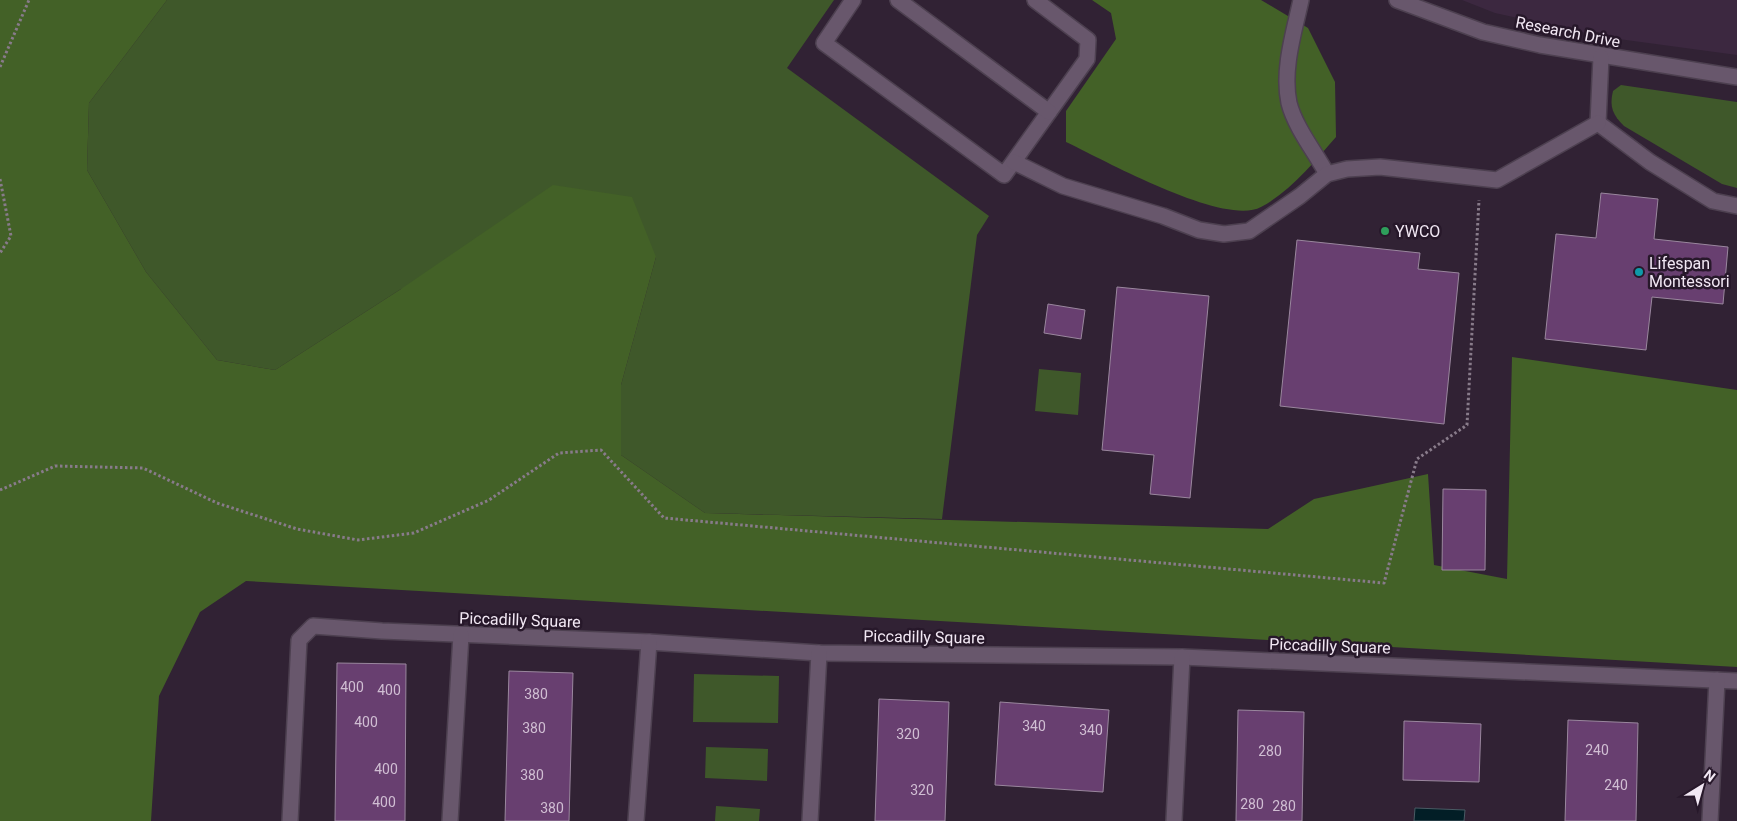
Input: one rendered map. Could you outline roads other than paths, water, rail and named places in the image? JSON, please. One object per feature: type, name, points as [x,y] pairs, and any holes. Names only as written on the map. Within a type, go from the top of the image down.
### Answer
[{"type":"street","points":[[853,0],[824,43],[1004,176],[1087,59],[1088,40],[1034,0]]},
{"type":"street","points":[[898,0],[1049,112]]},
{"type":"street","points":[[1301,0],[1290,60],[1287,87],[1289,104],[1298,125],[1327,174]]},
{"type":"street","name":"Research Drive","points":[[1397,0],[1483,32],[1601,57],[1737,77]]},
{"type":"street","points":[[1598,123],[1601,57]]},
{"type":"street","points":[[1014,162],[1063,186],[1163,216],[1199,230],[1224,234],[1249,231],[1300,196],[1327,174],[1347,169],[1380,167],[1497,180],[1598,123]]},
{"type":"street","points":[[1598,123],[1650,162],[1713,201],[1737,206]]},
{"type":"street","name":"Piccadilly Square","points":[[290,821],[299,640],[313,626],[461,635],[649,642],[819,653],[1182,658],[1737,681]]},
{"type":"street","points":[[450,821],[461,635]]},
{"type":"street","points":[[636,821],[649,642]]},
{"type":"street","points":[[810,821],[819,653]]},
{"type":"street","points":[[1174,821],[1182,658]]},
{"type":"street","points":[[1710,821],[1717,680]]},
{"type":"water","points":[[1415,808],[1465,810],[1464,821],[1414,821]]},
{"type":"place","name":"YWCO","points":[[1385,231]]},
{"type":"place","name":"Lifespan Montessori","points":[[1639,272]]}]
